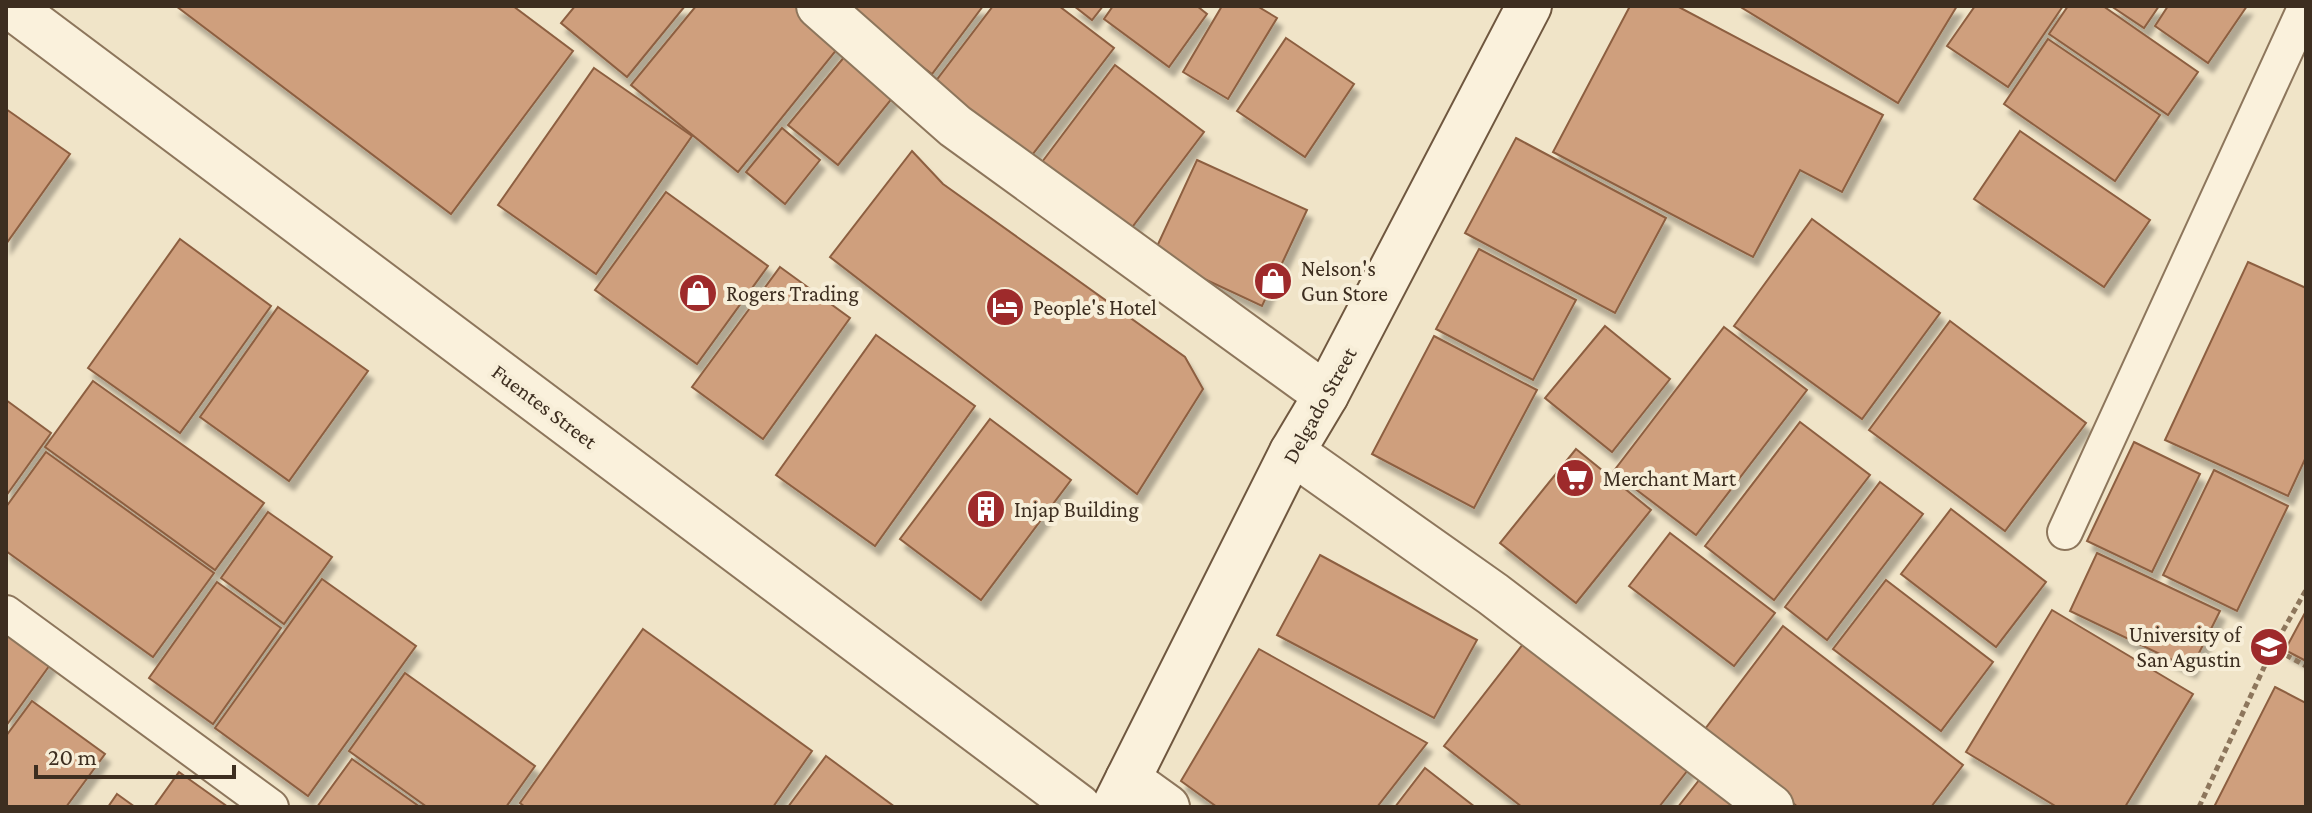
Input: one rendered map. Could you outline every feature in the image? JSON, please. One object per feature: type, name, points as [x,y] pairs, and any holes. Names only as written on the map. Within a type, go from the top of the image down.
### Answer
[{"type":"street","name":"Fuentes Street","points":[[10,6],[1079,807]]},
{"type":"street","points":[[819,6],[955,126],[1326,395]]},
{"type":"street","name":"Delgado Street","points":[[1121,793],[1292,452],[1326,395],[1529,6]]},
{"type":"street","points":[[1292,452],[1493,594],[1771,807]]},
{"type":"street","points":[[1121,793],[1167,807]]},
{"type":"lane","points":[[2065,532],[2306,6]]},
{"type":"lane","points":[[6,613],[271,807]]},
{"type":"path","points":[[2199,807],[2273,648],[2306,590]]},
{"type":"path","points":[[2273,648],[2306,666]]},
{"type":"building","points":[[176,6],[513,6],[573,51],[451,214]]},
{"type":"building","points":[[575,6],[685,6],[627,77],[561,23]]},
{"type":"building","points":[[696,6],[798,6],[842,43],[738,172],[631,85]]},
{"type":"building","points":[[851,6],[983,6],[932,74],[848,11]]},
{"type":"building","points":[[993,6],[1059,6],[1114,48],[1029,159],[932,86]]},
{"type":"building","points":[[1074,6],[1103,6],[1092,20]]},
{"type":"building","points":[[1113,6],[1197,6],[1207,14],[1169,67],[1104,19]]},
{"type":"building","points":[[1222,6],[1257,6],[1277,18],[1228,99],[1183,72]]},
{"type":"building","points":[[1630,6],[1677,6],[1883,115],[1842,192],[1800,170],[1753,257],[1553,152]]},
{"type":"building","points":[[1739,6],[1957,6],[1898,103]]},
{"type":"building","points":[[1975,6],[2063,6],[2008,87],[1947,46]]},
{"type":"building","points":[[2068,6],[2103,6],[2198,72],[2168,115],[2049,34]]},
{"type":"building","points":[[2111,6],[2159,6],[2144,28]]},
{"type":"building","points":[[2168,6],[2247,6],[2208,63],[2155,26]]},
{"type":"building","points":[[1286,38],[1354,84],[1305,157],[1237,111]]},
{"type":"building","points":[[2048,39],[2160,115],[2115,181],[2004,104]]},
{"type":"building","points":[[845,56],[894,96],[838,165],[788,125]]},
{"type":"building","points":[[1115,65],[1204,132],[1130,230],[1042,162]]},
{"type":"building","points":[[594,68],[692,136],[596,274],[498,205]]},
{"type":"building","points":[[6,109],[70,154],[6,244]]},
{"type":"building","points":[[782,128],[820,160],[785,204],[746,172]]},
{"type":"building","points":[[2020,131],[2150,220],[2104,287],[1974,199]]},
{"type":"building","points":[[1516,138],[1666,218],[1615,313],[1465,233]]},
{"type":"building","name":"People's Hotel","points":[[912,151],[943,184],[1185,357],[1203,389],[1137,494],[830,257]]},
{"type":"building","points":[[1197,160],[1307,210],[1262,306],[1153,255]]},
{"type":"building","points":[[666,192],[768,266],[697,364],[595,290]]},
{"type":"building","points":[[1812,219],[1940,313],[1862,419],[1734,326]]},
{"type":"building","points":[[180,239],[271,306],[180,433],[88,368]]},
{"type":"building","points":[[1479,249],[1576,300],[1533,380],[1436,329]]},
{"type":"building","points":[[2248,262],[2306,288],[2306,457],[2288,496],[2165,440]]},
{"type":"building","points":[[780,267],[850,318],[763,439],[692,387]]},
{"type":"building","points":[[278,307],[368,371],[289,481],[200,417]]},
{"type":"building","points":[[1950,321],[2086,423],[2005,531],[1869,430]]},
{"type":"building","points":[[1605,326],[1670,379],[1612,452],[1545,398]]},
{"type":"building","points":[[1724,327],[1807,390],[1696,535],[1613,472]]},
{"type":"building","points":[[876,335],[975,406],[875,546],[776,475]]},
{"type":"building","points":[[1434,336],[1537,390],[1474,508],[1372,454]]},
{"type":"building","points":[[93,381],[264,503],[215,570],[45,447]]},
{"type":"building","points":[[6,400],[51,433],[6,496]]},
{"type":"building","name":"Injap Building","points":[[990,419],[1071,480],[981,600],[900,539]]},
{"type":"building","points":[[1800,422],[1870,475],[1774,600],[1705,546]]},
{"type":"building","points":[[2134,442],[2200,474],[2152,572],[2087,541]]},
{"type":"building","points":[[1576,449],[1651,510],[1576,603],[1500,543]]},
{"type":"building","points":[[46,452],[214,573],[153,657],[6,551],[6,507]]},
{"type":"building","points":[[2214,470],[2288,506],[2237,611],[2163,575]]},
{"type":"building","points":[[1880,482],[1923,514],[1827,640],[1785,607]]},
{"type":"building","points":[[1951,509],[2046,582],[1996,647],[1901,574]]},
{"type":"building","points":[[268,512],[332,557],[284,624],[221,578]]},
{"type":"building","points":[[1670,533],[1775,613],[1734,666],[1629,586]]},
{"type":"building","points":[[2097,553],[2220,611],[2191,669],[2070,611]]},
{"type":"building","points":[[1320,555],[1477,640],[1434,718],[1277,635]]},
{"type":"building","points":[[322,579],[416,646],[308,796],[215,728]]},
{"type":"building","points":[[1886,580],[1993,662],[1941,731],[1833,649]]},
{"type":"building","points":[[217,582],[281,628],[213,724],[149,678]]},
{"type":"building","points":[[2052,610],[2193,694],[2125,807],[2057,807],[1966,752]]},
{"type":"building","points":[[2306,611],[2306,661],[2285,650]]},
{"type":"building","points":[[1783,626],[1963,765],[1931,807],[1798,807],[1702,733]]},
{"type":"building","points":[[6,629],[52,662],[6,726]]},
{"type":"building","points":[[643,629],[812,751],[773,807],[525,807],[520,803]]},
{"type":"building","points":[[1527,639],[1691,766],[1659,807],[1522,807],[1444,746]]},
{"type":"building","points":[[1259,649],[1427,743],[1377,807],[1217,807],[1181,781]]},
{"type":"building","points":[[405,673],[535,766],[506,807],[427,807],[349,751]]},
{"type":"building","points":[[2275,687],[2306,703],[2306,807],[2214,807]]},
{"type":"building","points":[[32,701],[105,754],[66,807],[6,807],[6,736]]},
{"type":"building","points":[[826,756],[895,807],[788,807]]},
{"type":"building","points":[[352,759],[420,807],[317,807]]},
{"type":"building","points":[[1425,768],[1475,807],[1395,807]]},
{"type":"building","points":[[1707,770],[1755,807],[1678,807]]},
{"type":"building","points":[[179,772],[228,807],[154,807]]},
{"type":"building","points":[[117,794],[135,807],[108,807]]},
{"type":"place","name":"Nelson's Gun Store","points":[[1273,281]]},
{"type":"place","name":"Rogers Trading","points":[[698,293]]},
{"type":"place","name":"People's Hotel","points":[[1005,307]]},
{"type":"place","name":"Merchant Mart","points":[[1575,478]]},
{"type":"place","name":"Injap Building","points":[[986,509]]},
{"type":"place","name":"University of San Agustin","points":[[2269,647]]}]
